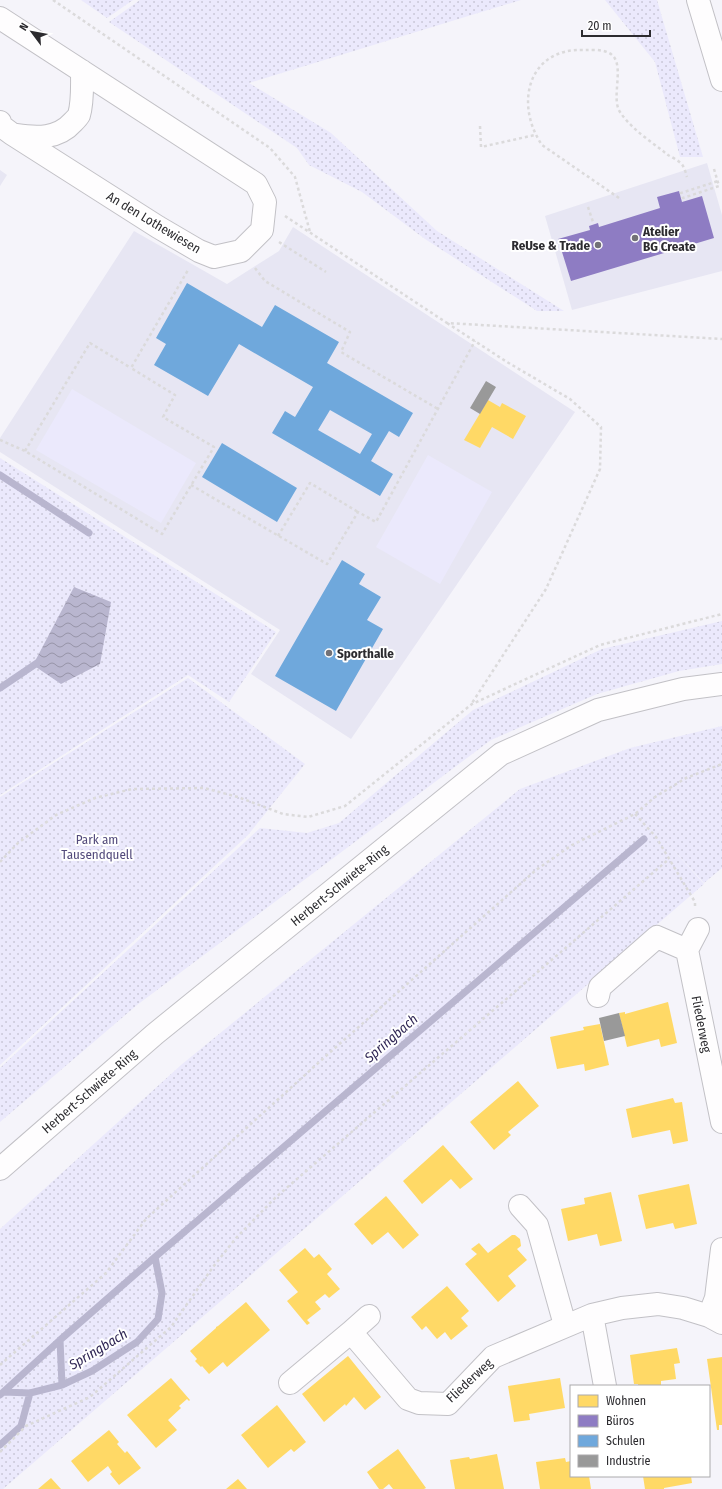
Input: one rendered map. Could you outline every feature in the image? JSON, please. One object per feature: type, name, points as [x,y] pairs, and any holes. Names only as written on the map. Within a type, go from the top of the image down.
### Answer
[{"type":"street","points":[[698,0],[722,80]]},
{"type":"street","points":[[0,18],[256,184],[265,202],[262,230],[242,250]]},
{"type":"street","name":"An den Lothewiesen","points":[[6,128],[32,138],[46,136],[66,130],[79,116],[82,71]]},
{"type":"street","name":"An den Lothewiesen","points":[[6,128],[158,227],[199,251],[214,257],[242,250]]},
{"type":"street","name":"Herbert-Schwiete-Ring","points":[[0,1168],[155,1034],[501,754],[598,710],[682,689],[722,684]]},
{"type":"street","points":[[598,996],[600,987],[657,937],[687,950],[698,929]]},
{"type":"street","name":"Fliederweg","points":[[687,950],[722,1122]]},
{"type":"street","points":[[520,1206],[536,1225],[565,1325]]},
{"type":"street","name":"Fliederweg","points":[[351,1332],[408,1399],[419,1403],[448,1404],[493,1357],[565,1325],[592,1315],[622,1308],[658,1304],[683,1308],[716,1320],[716,1298],[722,1249]]},
{"type":"street","points":[[592,1315],[606,1385]]},
{"type":"street","points":[[290,1384],[369,1316]]},
{"type":"path","points":[[53,0],[270,148],[295,177],[310,232]]},
{"type":"path","points":[[619,198],[542,145],[536,135],[529,109],[531,79],[546,60],[556,54],[575,49],[605,51],[611,53],[618,67],[617,105],[621,113],[635,129],[682,165],[687,177]]},
{"type":"path","points":[[480,126],[481,147],[536,135]]},
{"type":"path","points":[[714,169],[718,181],[719,186],[683,198],[681,193],[718,181]]},
{"type":"path","points":[[265,202],[507,362],[570,399],[601,427],[600,469],[546,589],[472,704]]},
{"type":"path","points":[[588,208],[593,222]]},
{"type":"path","points":[[262,230],[282,245],[326,272]]},
{"type":"path","points":[[242,250],[266,281],[350,332],[341,352],[438,409]]},
{"type":"path","points":[[131,368],[199,251]]},
{"type":"path","points":[[447,323],[722,339]]},
{"type":"path","points":[[278,536],[310,483],[376,522],[475,341]]},
{"type":"path","points":[[0,440],[25,452],[162,534],[214,447],[163,417],[175,396],[90,343],[25,452]]},
{"type":"path","points":[[191,485],[327,564],[358,512]]},
{"type":"path","points":[[0,862],[18,843],[56,815],[95,798],[132,789],[204,788],[238,797],[283,814],[308,817],[345,806],[472,704],[600,645],[722,614]]},
{"type":"path","points":[[0,1365],[106,1273],[146,1219],[327,1055],[536,870],[572,845],[635,814],[655,797],[686,778],[722,764]]},
{"type":"path","points":[[635,814],[656,837],[695,902],[698,929]]},
{"type":"path","points":[[0,1452],[26,1426],[90,1397],[172,1327],[212,1267],[236,1238],[276,1197],[669,859]]},
{"type":"shaded area","points":[[707,163],[722,215],[722,271],[572,310],[545,216]]},
{"type":"shaded area","points":[[0,170],[7,175],[0,186]]},
{"type":"shaded area","points":[[293,227],[575,412],[351,739],[251,674],[280,630],[0,452],[0,438],[134,231],[227,284],[279,251]]},
{"type":"green space","points":[[81,0],[133,0],[107,18]]},
{"type":"green space","points":[[140,0],[521,0],[249,83],[331,133],[437,231],[564,311],[537,311],[425,239],[362,192],[309,165],[297,148],[109,22]]},
{"type":"green space","points":[[605,0],[657,0],[703,157],[680,157],[655,62]]},
{"type":"green space","points":[[72,389],[196,463],[161,523],[36,450]]},
{"type":"green space","points":[[428,455],[492,492],[440,584],[376,547]]},
{"type":"green space","points":[[0,458],[276,632],[229,702],[188,675],[0,795]]},
{"type":"green space","points":[[722,621],[722,664],[679,671],[597,694],[491,740],[137,1005],[0,1122],[0,1068],[260,828],[307,833],[339,823],[473,710],[602,649]]},
{"type":"green space","name":"Park am Tausendquell","points":[[188,678],[305,764],[248,835],[0,1065],[0,797]]},
{"type":"green space","points":[[722,726],[722,868],[704,883],[659,834],[704,884],[3,1489],[0,1489],[0,1229],[181,1065],[520,789],[630,748]]},
{"type":"water","points":[[74,587],[111,602],[100,664],[61,684],[33,665]]},
{"type":"building: Wohnen","points":[[488,400],[500,407],[502,403],[526,416],[513,439],[492,427],[480,448],[464,440]]},
{"type":"building: Wohnen","points":[[668,1002],[677,1043],[661,1047],[659,1039],[627,1047],[619,1013],[625,1012],[625,1014]]},
{"type":"building: Wohnen","points":[[600,1024],[609,1065],[585,1071],[584,1064],[557,1069],[550,1037],[584,1030],[583,1027]]},
{"type":"building: Wohnen","points":[[518,1081],[539,1106],[508,1132],[511,1135],[494,1150],[470,1122]]},
{"type":"building: Wohnen","points":[[673,1098],[675,1103],[682,1102],[688,1141],[673,1144],[670,1130],[632,1138],[626,1109]]},
{"type":"building: Wohnen","points":[[443,1145],[473,1179],[460,1189],[451,1179],[422,1204],[403,1181]]},
{"type":"building: Wohnen","points":[[689,1184],[697,1224],[675,1229],[673,1223],[646,1229],[638,1195]]},
{"type":"building: Wohnen","points":[[611,1192],[622,1241],[600,1246],[597,1234],[568,1241],[561,1209],[585,1204],[584,1198]]},
{"type":"building: Wohnen","points":[[386,1196],[419,1235],[403,1249],[388,1232],[372,1245],[354,1224]]},
{"type":"building: Wohnen","points":[[512,1235],[515,1235],[520,1239],[521,1246],[517,1249],[527,1260],[508,1276],[516,1286],[498,1302],[465,1264],[477,1254],[471,1249],[479,1243],[488,1253]]},
{"type":"building: Wohnen","points":[[305,1248],[314,1258],[319,1254],[332,1269],[327,1274],[340,1289],[329,1298],[325,1294],[315,1302],[321,1309],[307,1320],[310,1323],[307,1325],[287,1301],[298,1292],[279,1270]]},
{"type":"building: Wohnen","points":[[447,1286],[469,1311],[461,1318],[468,1326],[451,1340],[445,1332],[437,1339],[426,1326],[422,1330],[411,1317]]},
{"type":"building: Wohnen","points":[[246,1302],[270,1330],[227,1367],[223,1362],[209,1374],[195,1361],[197,1359],[190,1351]]},
{"type":"building: Wohnen","points":[[677,1348],[680,1363],[674,1364],[676,1379],[661,1381],[661,1385],[634,1384],[630,1355]]},
{"type":"building: Wohnen","points":[[348,1356],[381,1397],[365,1410],[354,1397],[346,1406],[345,1404],[324,1422],[302,1394]]},
{"type":"building: Wohnen","points":[[722,1357],[722,1425],[719,1425],[719,1430],[717,1430],[707,1359]]},
{"type":"building: Wohnen","points":[[171,1378],[190,1400],[189,1401],[187,1399],[179,1406],[181,1408],[168,1420],[177,1430],[156,1448],[127,1415]]},
{"type":"building: Wohnen","points":[[560,1378],[565,1408],[529,1414],[530,1420],[514,1422],[508,1386]]},
{"type":"building: Wohnen","points":[[277,1405],[306,1442],[294,1452],[291,1449],[268,1468],[241,1435]]},
{"type":"building: Wohnen","points":[[109,1430],[119,1442],[117,1444],[125,1453],[127,1451],[141,1468],[119,1485],[110,1474],[112,1472],[108,1466],[88,1482],[71,1461]]},
{"type":"building: Wohnen","points":[[398,1449],[426,1488],[393,1489],[389,1484],[383,1489],[379,1489],[367,1472]]},
{"type":"building: Wohnen","points":[[497,1454],[504,1489],[455,1489],[450,1460],[469,1457],[470,1459]]},
{"type":"building: Wohnen","points":[[565,1458],[566,1462],[570,1461],[570,1477],[589,1477],[591,1489],[540,1489],[536,1462]]},
{"type":"building: Wohnen","points":[[643,1477],[691,1477],[692,1483],[664,1489],[645,1489]]},
{"type":"building: Wohnen","points":[[51,1478],[61,1489],[38,1489]]},
{"type":"building: Wohnen","points":[[238,1479],[247,1489],[226,1489]]},
{"type":"building: Büros","points":[[679,191],[682,202],[702,196],[714,238],[571,281],[558,239],[590,230],[589,226],[598,223],[599,227],[660,208],[657,197]]},
{"type":"building: Schulen","points":[[187,283],[262,327],[275,305],[339,342],[327,363],[413,413],[399,437],[389,431],[371,461],[393,474],[380,496],[272,433],[285,411],[295,417],[313,387],[239,344],[208,396],[154,365],[166,344],[156,338]],"holes":[[[330,410],[372,434],[360,454],[318,430]]]},
{"type":"building: Schulen","points":[[222,443],[297,488],[277,522],[202,477]]},
{"type":"building: Schulen","name":"Sporthalle","points":[[342,560],[365,574],[359,584],[381,597],[367,620],[383,629],[336,711],[275,676]]},
{"type":"building: Industrie","points":[[486,381],[496,387],[480,414],[470,408]]},
{"type":"building: Industrie","points":[[619,1013],[625,1036],[604,1041],[599,1018]]},
{"type":"waterway","points":[[0,475],[89,533]]},
{"type":"waterway","points":[[0,688],[40,661]]},
{"type":"waterway","name":"Springbach","points":[[4,1392],[30,1393],[62,1385],[92,1371],[137,1342],[158,1319],[162,1293],[155,1257],[644,839]]},
{"type":"waterway","name":"Springbach","points":[[0,1395],[155,1257]]},
{"type":"waterway","points":[[60,1340],[62,1385]]},
{"type":"waterway","points":[[0,1445],[21,1426],[30,1393]]},
{"type":"place","name":"Atelier BG Create","points":[[635,238]]},
{"type":"place","name":"ReUse & Trade","points":[[598,245]]},
{"type":"place","name":"Sporthalle","points":[[329,653]]}]
